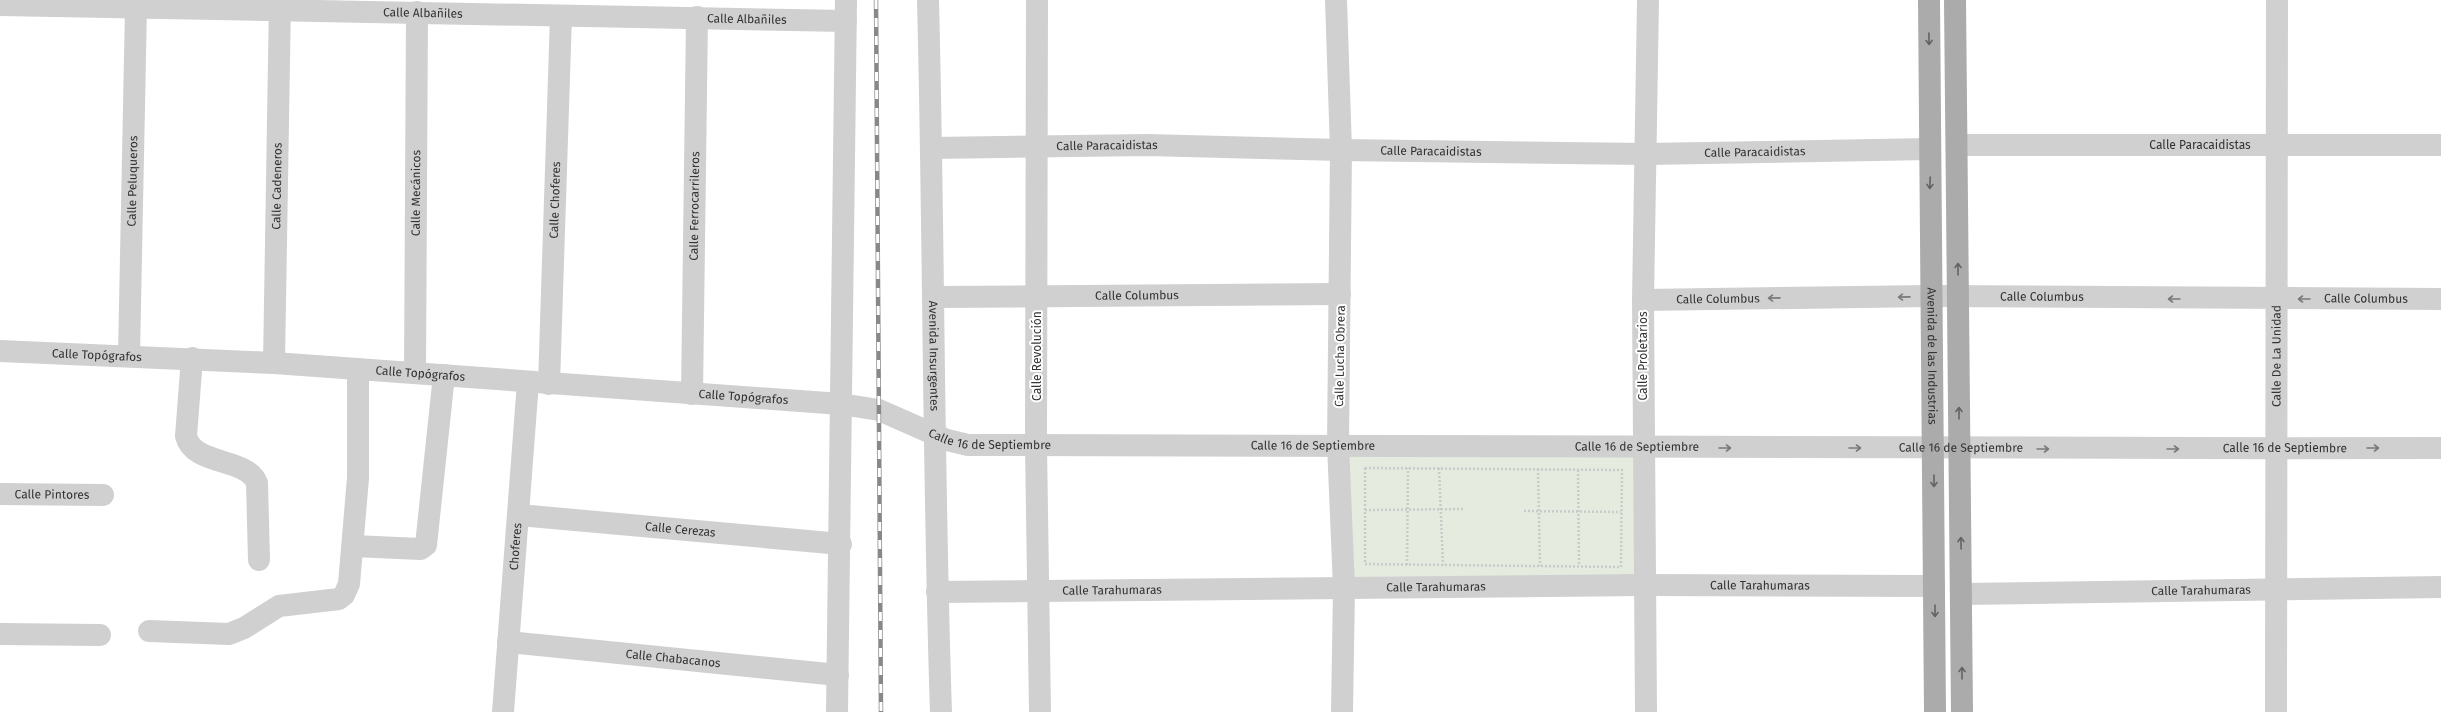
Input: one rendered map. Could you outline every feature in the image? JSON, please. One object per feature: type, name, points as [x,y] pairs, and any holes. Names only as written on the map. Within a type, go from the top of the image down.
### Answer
[{"type":"main road","name":"Avenida de las Industrias","points":[[1929,0],[1931,296],[1934,449],[1935,712]]},
{"type":"main road","points":[[1955,0],[1958,145],[1962,712]]},
{"type":"street","points":[[837,712],[841,544],[841,404],[846,0]]},
{"type":"street","name":"Avenida Insurgentes","points":[[928,0],[935,297],[934,435],[941,712]]},
{"type":"street","name":"Calle Revolución","points":[[1037,0],[1036,445],[1040,712]]},
{"type":"street","name":"Calle Lucha Obrera","points":[[1336,0],[1340,150],[1338,444],[1344,588],[1342,712]]},
{"type":"street","name":"Calle Proletarios","points":[[1646,712],[1643,300],[1648,0]]},
{"type":"street","name":"Calle De La Unidad","points":[[2276,712],[2278,299],[2277,0]]},
{"type":"street","name":"Calle Albañiles","points":[[0,5],[136,7],[280,5],[417,12],[846,21]]},
{"type":"street","name":"Calle Cadeneros","points":[[274,363],[280,5]]},
{"type":"street","name":"Calle Peluqueros","points":[[129,356],[136,7]]},
{"type":"street","name":"Calle Mecánicos","points":[[415,373],[417,12]]},
{"type":"street","name":"Calle Choferes","points":[[549,384],[561,16]]},
{"type":"street","name":"Calle Ferrocarrileros","points":[[692,394],[697,17]]},
{"type":"street","name":"Calle Paracaidistas","points":[[932,148],[1147,144],[1340,150],[1645,154],[1930,149]]},
{"type":"street","name":"Calle Paracaidistas","points":[[1958,145],[2441,145]]},
{"type":"street","name":"Calle Columbus","points":[[935,297],[1340,294]]},
{"type":"street","name":"Calle Columbus","points":[[1643,300],[1931,296],[2441,299]]},
{"type":"street","name":"Calle Topógrafos","points":[[0,351],[192,358],[274,363],[841,404]]},
{"type":"street","points":[[192,358],[186,436],[187,442],[195,451],[255,477],[257,483],[259,560]]},
{"type":"street","points":[[149,631],[229,634],[244,628],[279,606],[339,599],[344,595],[349,584],[359,461],[358,369]]},
{"type":"street","points":[[353,546],[421,549],[426,545],[444,375]]},
{"type":"street","name":"Choferes","points":[[503,712],[528,382]]},
{"type":"street","name":"Calle 16 de Septiembre","points":[[841,404],[879,410],[934,435],[958,444],[968,445],[1338,444],[1934,449],[2441,448]]},
{"type":"street","name":"Calle Pintores","points":[[0,494],[103,495]]},
{"type":"street","name":"Calle Cerezas","points":[[519,515],[841,544]]},
{"type":"street","name":"Calle Tarahumaras","points":[[937,592],[1644,585],[1934,586]]},
{"type":"street","name":"Calle Tarahumaras","points":[[1961,594],[2277,588],[2441,587]]},
{"type":"street","points":[[0,634],[100,635]]},
{"type":"street","name":"Calle Chabacanos","points":[[508,642],[838,675]]},
{"type":"path","points":[[1365,468],[1408,468],[1622,470],[1621,566],[1365,564],[1365,468]]},
{"type":"path","points":[[1407,565],[1408,468]]},
{"type":"path","points":[[1439,468],[1442,565]]},
{"type":"path","points":[[1538,469],[1540,566]]},
{"type":"path","points":[[1578,470],[1579,566]]},
{"type":"path","points":[[1365,510],[1465,509]]},
{"type":"path","points":[[1524,511],[1621,512]]},
{"type":"shaded area","points":[[1338,444],[1644,447],[1644,585],[1344,588]]},
{"type":"railway","points":[[876,0],[881,712]]}]
